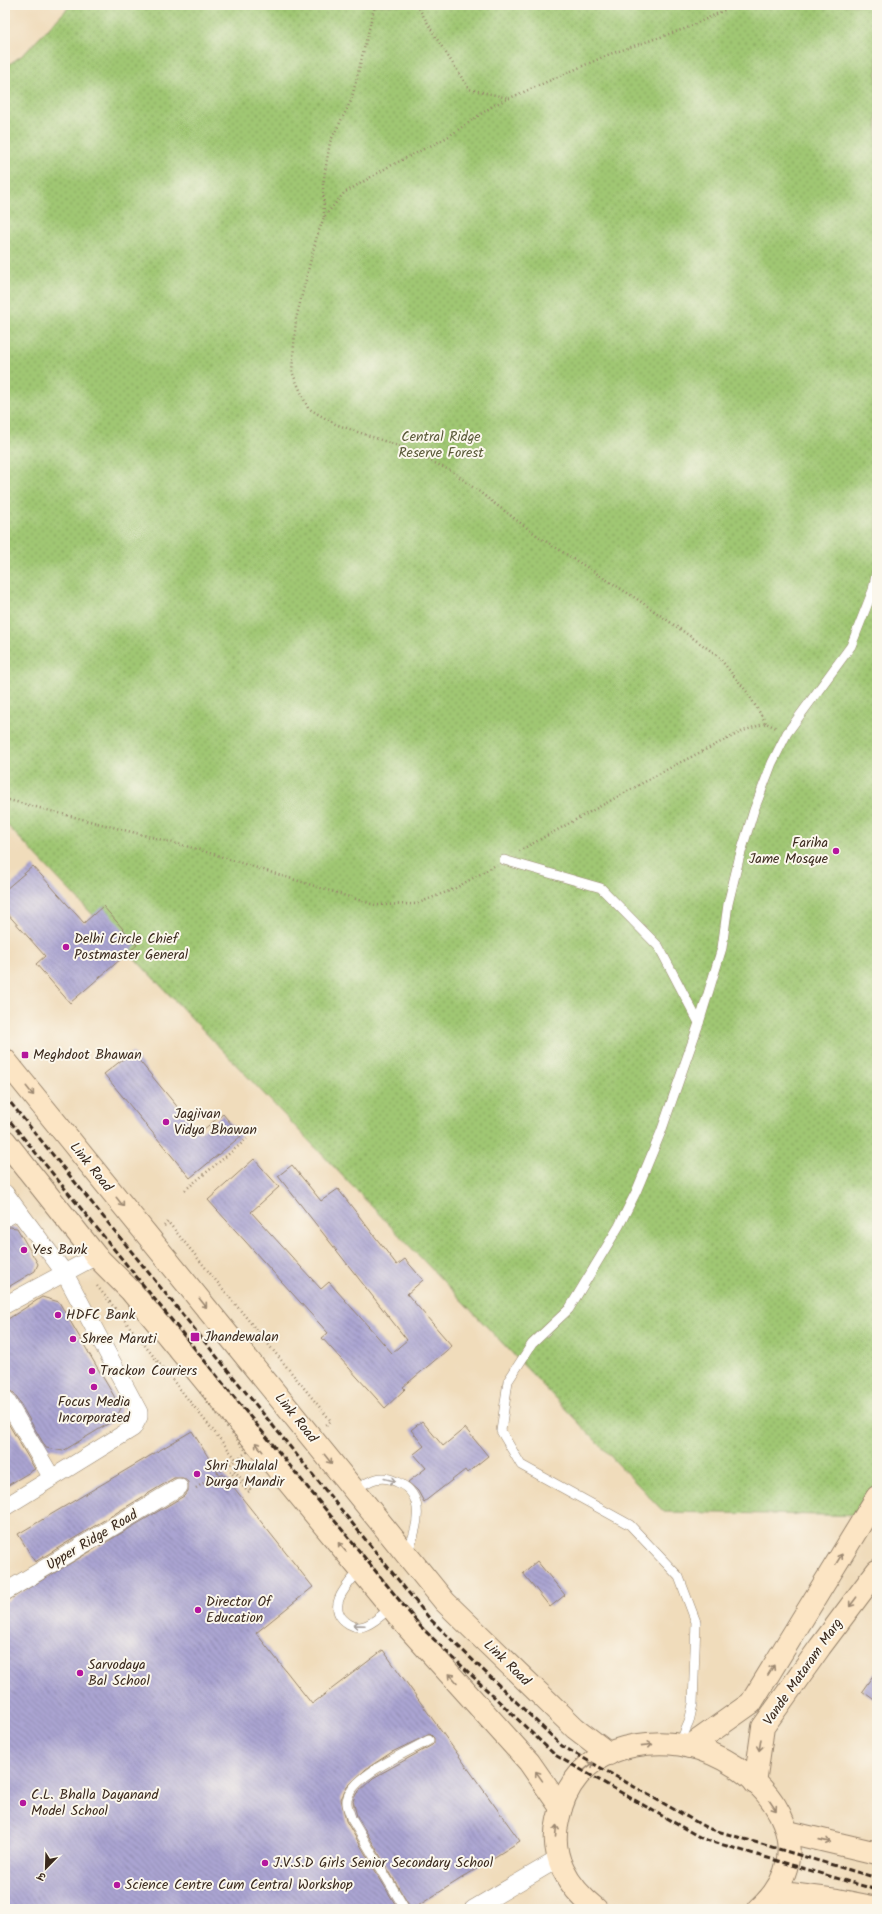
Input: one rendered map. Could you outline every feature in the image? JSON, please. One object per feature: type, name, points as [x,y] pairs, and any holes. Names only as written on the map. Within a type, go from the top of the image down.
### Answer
[{"type":"main road","name":"Link Road","points":[[5,1060],[445,1602],[575,1728],[609,1754]]},
{"type":"main road","points":[[5,1141],[96,1256],[131,1291],[392,1607],[529,1762],[561,1808]]},
{"type":"main road","name":"Vande Mataram Marg","points":[[684,1746],[751,1703],[877,1497]]},
{"type":"main road","name":"Vande Mataram Marg","points":[[755,1783],[763,1727],[877,1571]]},
{"type":"main road","points":[[596,1909],[569,1882],[558,1859],[556,1833],[561,1808],[568,1791],[579,1775],[592,1763],[609,1754],[648,1744],[684,1746],[724,1761],[755,1783],[773,1806],[788,1832],[790,1848],[789,1861],[784,1877],[775,1892],[759,1909]]},
{"type":"main road","points":[[788,1832],[877,1853]]},
{"type":"main road","points":[[775,1892],[829,1905],[877,1908]]},
{"type":"street","points":[[5,1192],[11,1214],[64,1272],[139,1412],[139,1417],[133,1428],[5,1507]]},
{"type":"street","points":[[5,1305],[96,1256]]},
{"type":"street","points":[[5,1398],[52,1478]]},
{"type":"street","name":"Upper Ridge Road","points":[[5,1592],[180,1487]]},
{"type":"street","points":[[473,1909],[558,1859]]},
{"type":"lane","points":[[684,1746],[694,1704],[696,1622],[679,1577],[630,1525],[522,1465],[501,1431],[508,1381],[532,1344],[569,1309],[619,1226],[636,1192],[661,1132],[699,1023],[722,948],[728,904],[738,859],[754,810],[772,763],[787,733],[851,646],[873,590],[877,570]]},
{"type":"lane","points":[[504,860],[600,888],[659,947],[699,1023]]},
{"type":"lane","points":[[354,1490],[377,1478],[383,1478],[390,1479],[401,1484],[411,1493],[416,1501],[418,1525],[406,1555]]},
{"type":"lane","points":[[361,1569],[340,1594],[338,1608],[343,1619],[355,1626],[362,1627],[392,1607]]},
{"type":"lane","points":[[405,1909],[352,1818],[347,1802],[350,1792],[357,1783],[379,1768],[429,1740]]},
{"type":"path","points":[[324,217],[322,184],[330,142],[351,100],[375,5]]},
{"type":"path","points":[[417,5],[436,39],[469,89],[509,99]]},
{"type":"path","points":[[735,5],[687,28],[610,54],[494,105],[446,138],[344,193],[324,217],[316,239],[296,319],[292,372],[308,408],[335,424],[404,448],[453,472],[539,537],[637,599],[717,655],[747,692],[766,723],[787,733]]},
{"type":"path","points":[[5,799],[197,849],[375,905],[416,904],[454,889],[537,840],[677,764],[744,731],[766,723]]},
{"type":"path","points":[[185,1190],[247,1139]]},
{"type":"path","points":[[176,1231],[322,1410]]},
{"type":"path","points":[[96,1285],[240,1464]]},
{"type":"path","points":[[200,1392],[247,1452],[227,1468],[211,1478]]},
{"type":"path","points":[[227,1468],[248,1492],[250,1490],[233,1469]]},
{"type":"green space","name":"Central Ridge Reserve Forest","points":[[71,5],[877,5],[877,1516],[664,1512],[5,823],[5,67],[24,54]]},
{"type":"building","points":[[33,866],[84,923],[103,906],[137,945],[70,1003],[36,964],[45,956],[5,911],[5,890]]},
{"type":"building","name":"Jagjivan Vidya Bhawan","points":[[132,1052],[199,1133],[223,1114],[241,1136],[190,1178],[104,1074]]},
{"type":"building","points":[[254,1159],[279,1187],[251,1212],[321,1289],[329,1282],[392,1353],[407,1340],[278,1176],[292,1165],[321,1201],[338,1189],[397,1265],[405,1259],[423,1280],[407,1294],[452,1346],[403,1387],[405,1389],[385,1408],[322,1338],[328,1333],[208,1200]]},
{"type":"building","points":[[5,1228],[17,1228],[38,1264],[35,1271],[5,1289]]},
{"type":"building","points":[[42,1297],[59,1302],[121,1408],[116,1419],[63,1451],[46,1448],[14,1393],[5,1388],[5,1321]]},
{"type":"building","points":[[5,1418],[35,1469],[5,1487]]},
{"type":"building","points":[[422,1421],[443,1446],[465,1428],[488,1456],[467,1473],[465,1470],[424,1502],[418,1491],[408,1482],[426,1468],[414,1454],[424,1446],[411,1430]]},
{"type":"building","points":[[192,1431],[220,1476],[223,1474],[313,1587],[256,1633],[312,1704],[383,1650],[520,1841],[413,1909],[411,1909],[357,1816],[353,1801],[356,1794],[373,1778],[432,1745],[434,1743],[434,1738],[430,1734],[392,1752],[366,1769],[347,1787],[341,1799],[346,1821],[398,1909],[5,1909],[5,1602],[184,1496],[188,1491],[188,1482],[183,1478],[174,1478],[35,1562],[18,1534]]},
{"type":"building","points":[[537,1561],[565,1595],[550,1607],[523,1573]]},
{"type":"building","points":[[877,1670],[877,1702],[862,1691]]},
{"type":"railway","points":[[5,1096],[430,1619],[562,1746],[707,1828],[877,1878]]},
{"type":"railway","points":[[5,1115],[421,1627],[555,1755],[703,1839],[877,1890]]},
{"type":"place","name":"Fariha Jame Mosque","points":[[836,851]]},
{"type":"place","name":"Delhi Circle Chief Postmaster General","points":[[66,947]]},
{"type":"place","name":"Meghdoot Bhawan","points":[[25,1055]]},
{"type":"place","name":"Jagjivan Vidya Bhawan","points":[[166,1122]]},
{"type":"place","name":"Yes Bank","points":[[24,1250]]},
{"type":"place","name":"HDFC Bank","points":[[58,1315]]},
{"type":"place","name":"Jhandewalan","points":[[195,1337]]},
{"type":"place","name":"Shree Maruti","points":[[73,1339]]},
{"type":"place","name":"Trackon Couriers","points":[[92,1371]]},
{"type":"place","name":"Focus Media Incorporated","points":[[94,1387]]},
{"type":"place","name":"Shri Jhulalal Durga Mandir","points":[[197,1474]]},
{"type":"place","name":"Director Of Education","points":[[198,1610]]},
{"type":"place","name":"Sarvodaya Bal School","points":[[80,1673]]},
{"type":"place","name":"C.L. Bhalla Dayanand Model School","points":[[23,1803]]},
{"type":"place","name":"J.V.S.D Girls Senior Secondary School","points":[[265,1863]]},
{"type":"place","name":"Science Centre Cum Central Workshop","points":[[117,1885]]}]
